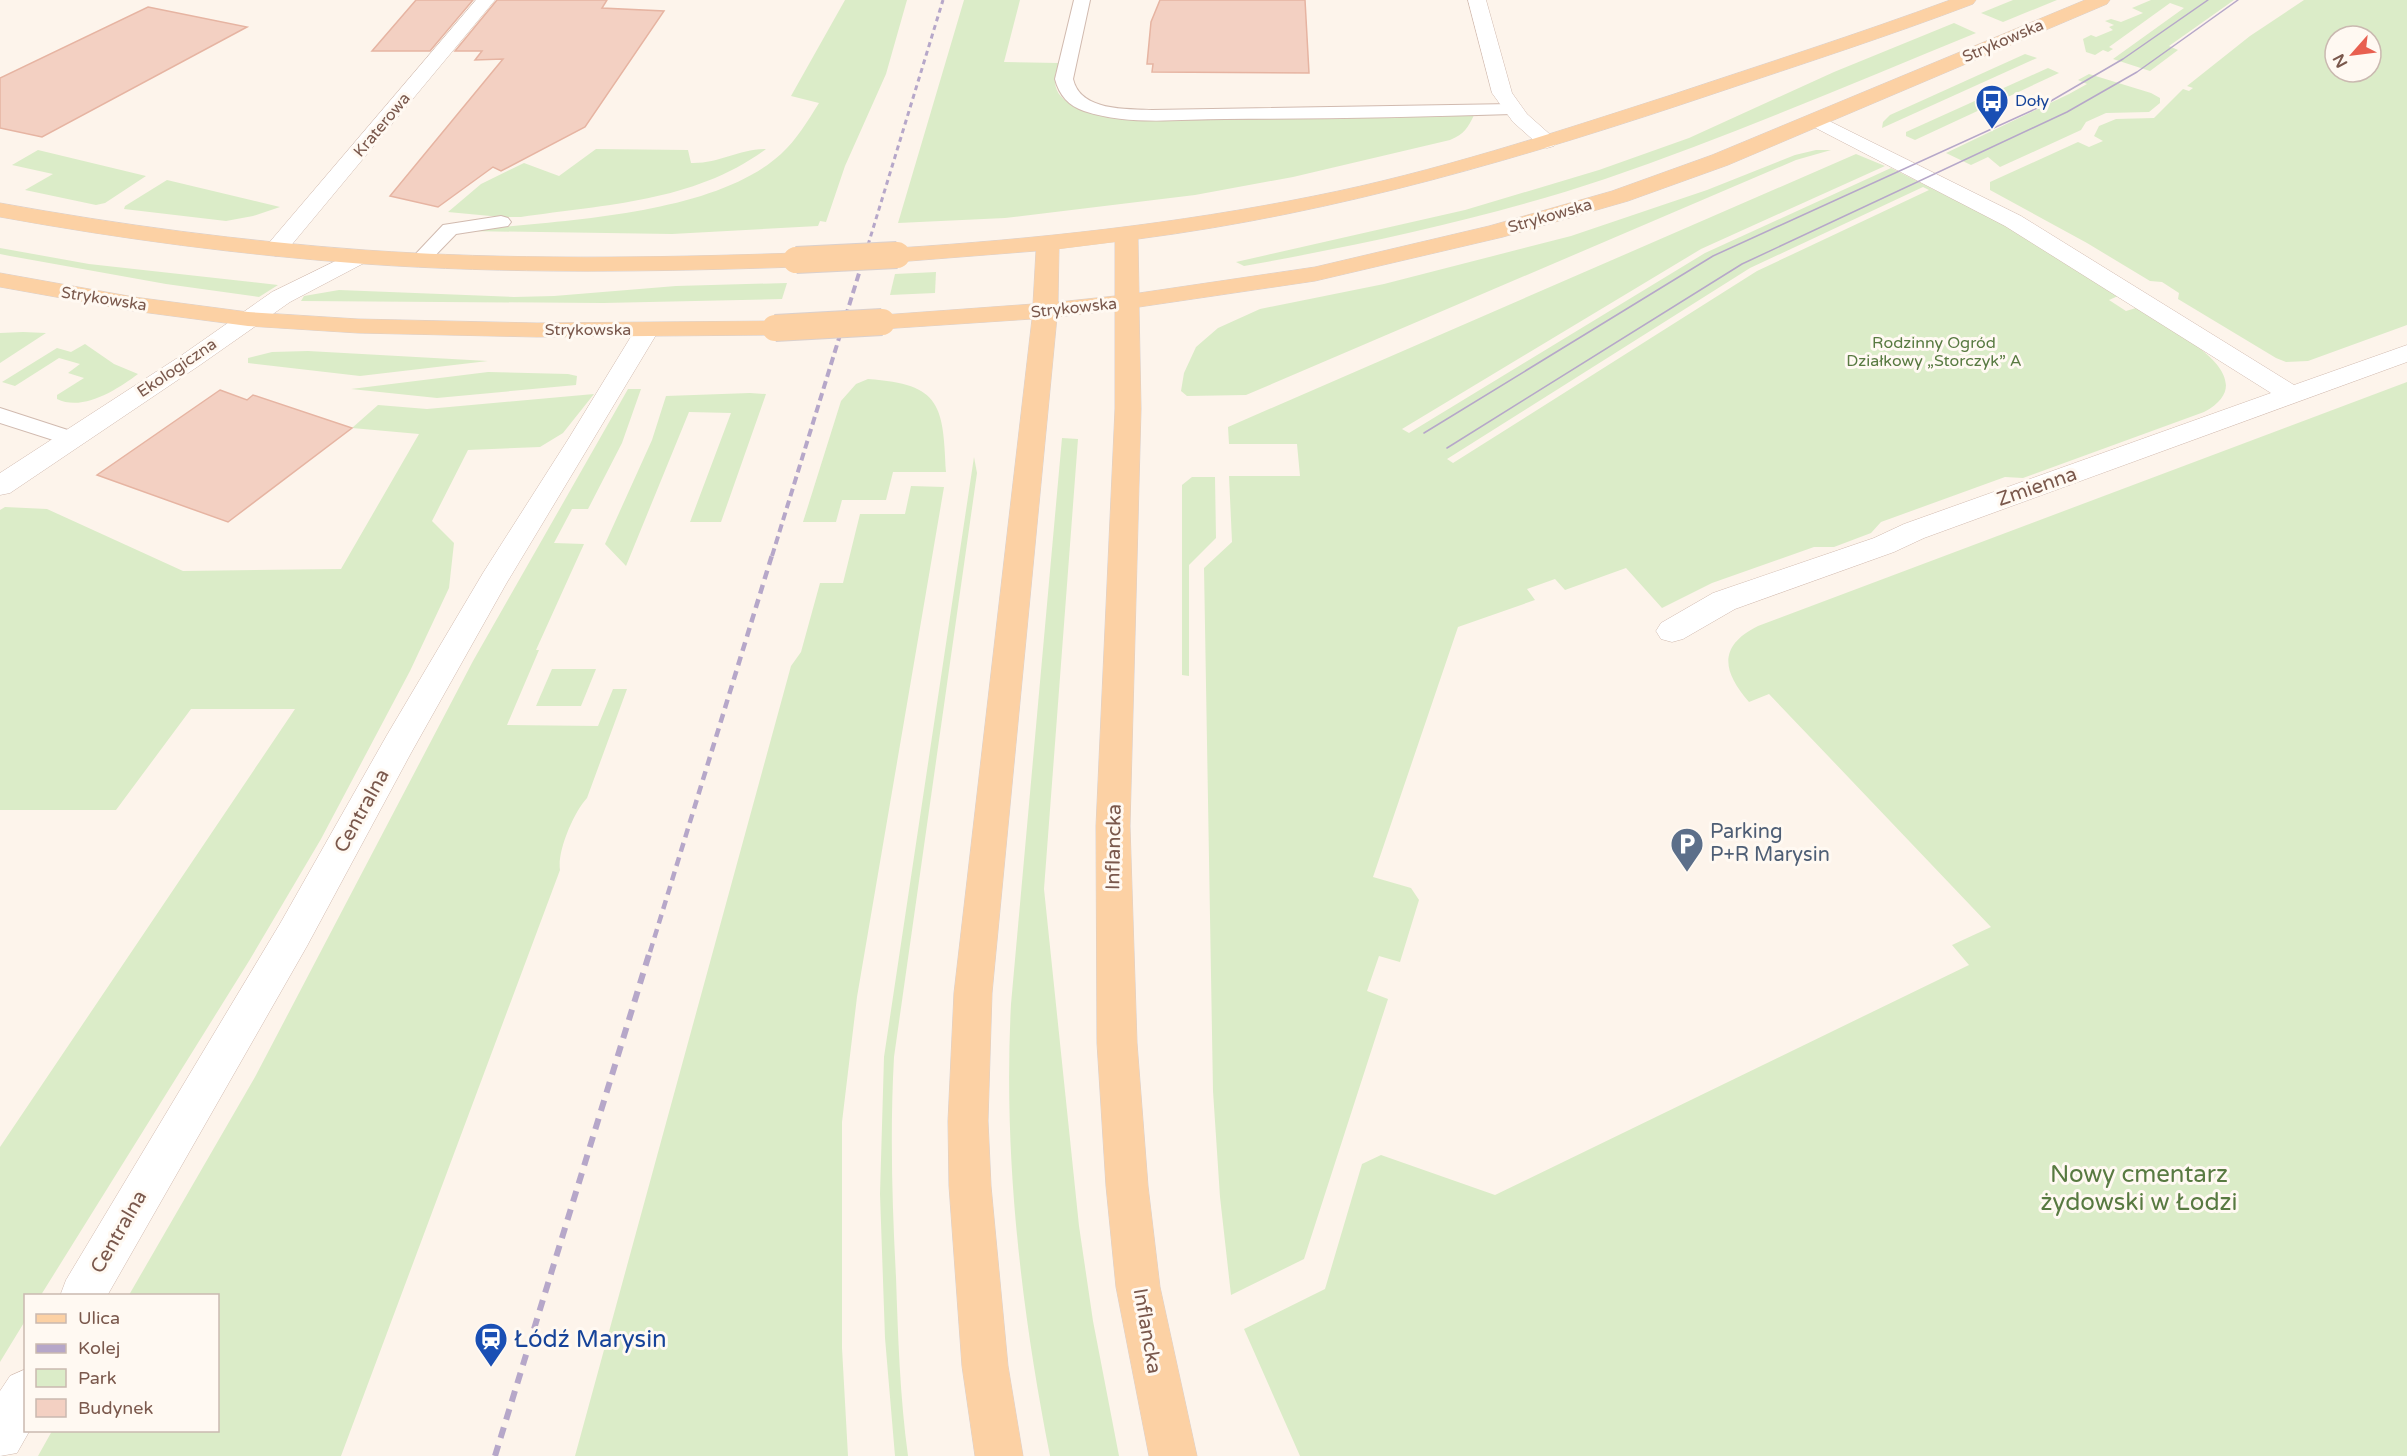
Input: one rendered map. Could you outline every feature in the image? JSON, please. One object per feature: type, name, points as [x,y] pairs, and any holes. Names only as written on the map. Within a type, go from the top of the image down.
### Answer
[{"type":"main road","points":[[0,210],[165,237],[419,261],[611,264],[796,260],[897,255],[1048,243],[1126,234],[1315,203],[1431,176],[1547,142],[1967,0]]},
{"type":"main road","name":"Strykowska","points":[[0,280],[134,304],[248,319],[358,326],[647,330],[775,328],[1045,311],[1126,302],[1315,274],[1495,232],[1671,178],[2101,0]]},
{"type":"main road","name":"Inflancka","points":[[1126,234],[1128,410],[1113,826],[1117,1043],[1127,1186],[1138,1287],[1173,1456]]},
{"type":"main road","points":[[999,1456],[985,1366],[969,1186],[968,1122],[973,993],[1045,311],[1048,243]]},
{"type":"street","name":"Kraterowa","points":[[276,249],[486,0]]},
{"type":"street","points":[[1477,0],[1502,93],[1512,110],[1529,128],[1547,142]]},
{"type":"street","points":[[1815,120],[2023,226],[2292,395]]},
{"type":"street","name":"Ekologiczna","points":[[0,486],[291,291],[358,257]]},
{"type":"street","name":"Centralna","points":[[83,1294],[294,934],[399,744],[488,590],[647,330]]},
{"type":"street","name":"Zmienna","points":[[1672,631],[1703,611],[1724,601],[1884,545],[1914,531],[2407,353]]},
{"type":"street","points":[[0,1436],[24,1395]]},
{"type":"lane","points":[[1082,0],[1064,79],[1066,90],[1090,107],[1135,113],[1512,110]]},
{"type":"lane","points":[[419,261],[450,229],[501,222]]},
{"type":"lane","points":[[0,415],[72,439]]},
{"type":"green space","points":[[845,0],[907,0],[886,74],[845,166],[826,222],[820,221],[818,226],[672,234],[466,231],[631,212],[675,203],[715,191],[751,175],[787,148],[819,103],[791,96]]},
{"type":"green space","points":[[964,0],[1020,0],[1004,62],[1059,63],[1055,80],[1061,96],[1074,106],[1105,115],[1474,115],[1465,130],[1450,140],[1293,177],[1195,195],[1005,218],[898,223]]},
{"type":"green space","points":[[2013,0],[2057,0],[2003,22],[1981,13]]},
{"type":"green space","points":[[2151,0],[2234,0],[2169,46],[2178,50],[2150,71],[2113,59],[2184,8],[2170,3],[2109,47],[2113,49],[2108,52],[2103,50],[2095,55],[2086,52],[2083,39],[2091,35],[2096,37],[2113,30],[2109,27],[2114,25],[2105,21],[2111,19],[2121,22],[2143,13],[2132,8]]},
{"type":"green space","points":[[2304,0],[2407,0],[2407,325],[2308,361],[2286,362],[2178,299],[2179,293],[2162,282],[2150,281],[2087,243],[1990,190],[1990,182],[2078,142],[2089,147],[2103,141],[2094,136],[2099,126],[2116,119],[2154,118],[2183,89],[2189,91],[2193,88],[2187,86],[2250,36]]},
{"type":"green space","points":[[1954,23],[1976,33],[1745,127],[1605,179],[1472,218],[1381,239],[1244,266],[1236,262],[1465,210],[1599,170],[1689,138],[1834,72]]},
{"type":"green space","points":[[2025,54],[2037,58],[1882,128],[1883,122],[1890,115]]},
{"type":"green space","points":[[2048,68],[2059,73],[1915,140],[1906,136],[1906,132]]},
{"type":"green space","points":[[2089,74],[2151,93],[2160,98],[2160,103],[2149,112],[2106,113],[2086,122],[2081,130],[2000,167],[1988,157],[1971,165],[1946,153],[2069,94],[2087,84],[2078,80]]},
{"type":"green space","points":[[596,149],[688,150],[691,163],[701,163],[747,151],[766,149],[738,167],[709,180],[649,198],[521,217],[448,212],[481,184],[524,163],[559,176]]},
{"type":"green space","points":[[38,150],[146,176],[105,203],[96,205],[25,190],[53,174],[12,165]]},
{"type":"green space","points":[[1816,150],[1831,150],[1796,160],[1246,395],[1187,396],[1181,391],[1184,373],[1196,347],[1218,328],[1260,309],[1384,284],[1571,236],[1707,190],[1795,155]]},
{"type":"green space","name":"Rodzinny Ogród Działkowy „Storczyk” A","points":[[1856,154],[1885,166],[1701,249],[1402,429],[1409,433],[1705,253],[1891,168],[1999,222],[2118,296],[2109,300],[2126,311],[2136,308],[2169,327],[2206,354],[2220,368],[2226,383],[2222,398],[2204,412],[2023,478],[2005,477],[1881,522],[1871,533],[1834,547],[1814,547],[1712,583],[1662,608],[1626,568],[1565,590],[1555,579],[1527,589],[1535,600],[1458,627],[1373,877],[1411,888],[1419,900],[1400,962],[1379,956],[1367,991],[1388,999],[1304,1259],[1231,1295],[1220,1197],[1213,1091],[1204,568],[1232,542],[1229,476],[1300,476],[1297,444],[1229,444],[1228,427]],"holes":[[[1923,187],[1929,190],[1757,271],[1453,463],[1447,459],[1750,268]]]},
{"type":"green space","points":[[167,180],[280,207],[253,216],[226,221],[124,209],[125,206]]},
{"type":"green space","points":[[0,248],[89,264],[278,285],[259,297],[166,284],[10,256],[0,254]]},
{"type":"green space","points":[[936,272],[935,293],[890,295],[895,274]]},
{"type":"green space","points":[[787,283],[782,299],[603,303],[301,301],[304,296],[339,290],[514,297],[676,286]]},
{"type":"green space","points":[[0,333],[46,333],[0,363]]},
{"type":"green space","points":[[85,344],[114,364],[138,374],[100,397],[78,403],[57,399],[57,395],[84,378],[68,373],[80,364],[59,358],[15,386],[2,382],[57,348],[71,352]]},
{"type":"green space","points":[[308,351],[488,361],[360,376],[248,363],[248,358],[272,352]]},
{"type":"green space","points":[[488,372],[577,376],[576,385],[437,398],[351,389]]},
{"type":"green space","points":[[868,379],[911,386],[924,393],[934,403],[940,415],[943,430],[946,472],[893,472],[886,500],[842,500],[836,522],[803,522],[841,401],[856,384]]},
{"type":"green space","name":"Nowy cmentarz żydowski w Łodzi","points":[[2407,382],[2407,1456],[1300,1456],[1244,1329],[1325,1289],[1362,1164],[1381,1155],[1495,1195],[1969,965],[1952,945],[1991,927],[1769,694],[1749,702],[1733,680],[1729,670],[1730,651],[1736,642],[1758,626]]},
{"type":"green space","points":[[628,389],[641,389],[622,443],[588,509],[572,509],[554,543],[584,544],[536,650],[539,650],[507,725],[598,726],[613,689],[627,689],[587,798],[577,812],[568,832],[561,853],[560,870],[341,1456],[38,1456],[51,1432],[219,1432],[219,1294],[130,1294],[255,1077],[473,661]]},
{"type":"green space","points":[[594,394],[563,433],[540,447],[468,450],[432,521],[454,543],[449,588],[410,671],[321,839],[249,961],[42,1294],[24,1294],[24,1323],[0,1362],[0,1147],[295,709],[191,709],[116,810],[0,810],[0,510],[5,507],[47,509],[183,571],[341,569],[419,434],[352,428],[378,405],[427,409]]},
{"type":"green space","points":[[766,394],[721,522],[690,522],[731,413],[689,412],[626,566],[605,544],[652,440],[666,396]]},
{"type":"green space","points":[[1062,438],[1078,439],[1044,889],[1079,1226],[1093,1321],[1119,1456],[1050,1456],[1023,1288],[1012,1174],[1009,1061],[1011,1004]]},
{"type":"green space","points":[[974,457],[977,473],[894,1057],[893,1222],[900,1367],[908,1456],[895,1456],[885,1338],[880,1194],[884,1057]]},
{"type":"green space","points":[[1192,477],[1215,477],[1216,538],[1189,565],[1189,676],[1182,675],[1182,485]]},
{"type":"green space","points":[[911,486],[944,487],[857,997],[842,1122],[842,1348],[848,1456],[575,1456],[791,666],[801,652],[820,583],[843,583],[860,514],[905,514]]},
{"type":"green space","points":[[552,669],[596,669],[581,706],[536,706]]},
{"type":"building","points":[[416,0],[473,0],[430,51],[372,51]]},
{"type":"building","points":[[497,0],[607,0],[602,8],[664,11],[585,127],[501,171],[493,167],[438,207],[390,196],[503,59],[475,60],[482,51],[455,51]]},
{"type":"building","points":[[1160,0],[1305,0],[1309,73],[1152,72],[1153,64],[1147,64],[1151,22]]},
{"type":"building","points":[[148,7],[247,27],[42,137],[0,128],[0,78]]},
{"type":"building","points":[[220,390],[247,400],[253,395],[352,428],[228,522],[97,475]]},
{"type":"tram line","points":[[1424,433],[1713,256],[2044,105],[2123,59],[2208,0]]},
{"type":"tram line","points":[[1447,448],[1742,264],[2067,112],[2137,72],[2238,0]]},
{"type":"railway","points":[[868,245],[943,0]]},
{"type":"railway","points":[[772,556],[868,244]]},
{"type":"railway","points":[[650,952],[772,555]]},
{"type":"railway","points":[[495,1456],[650,951]]},
{"type":"place","name":"Doły","points":[[1992,130]]},
{"type":"place","name":"Parking P+R Marysin","points":[[1687,873]]},
{"type":"place","name":"Łódź Marysin","points":[[491,1368]]}]
